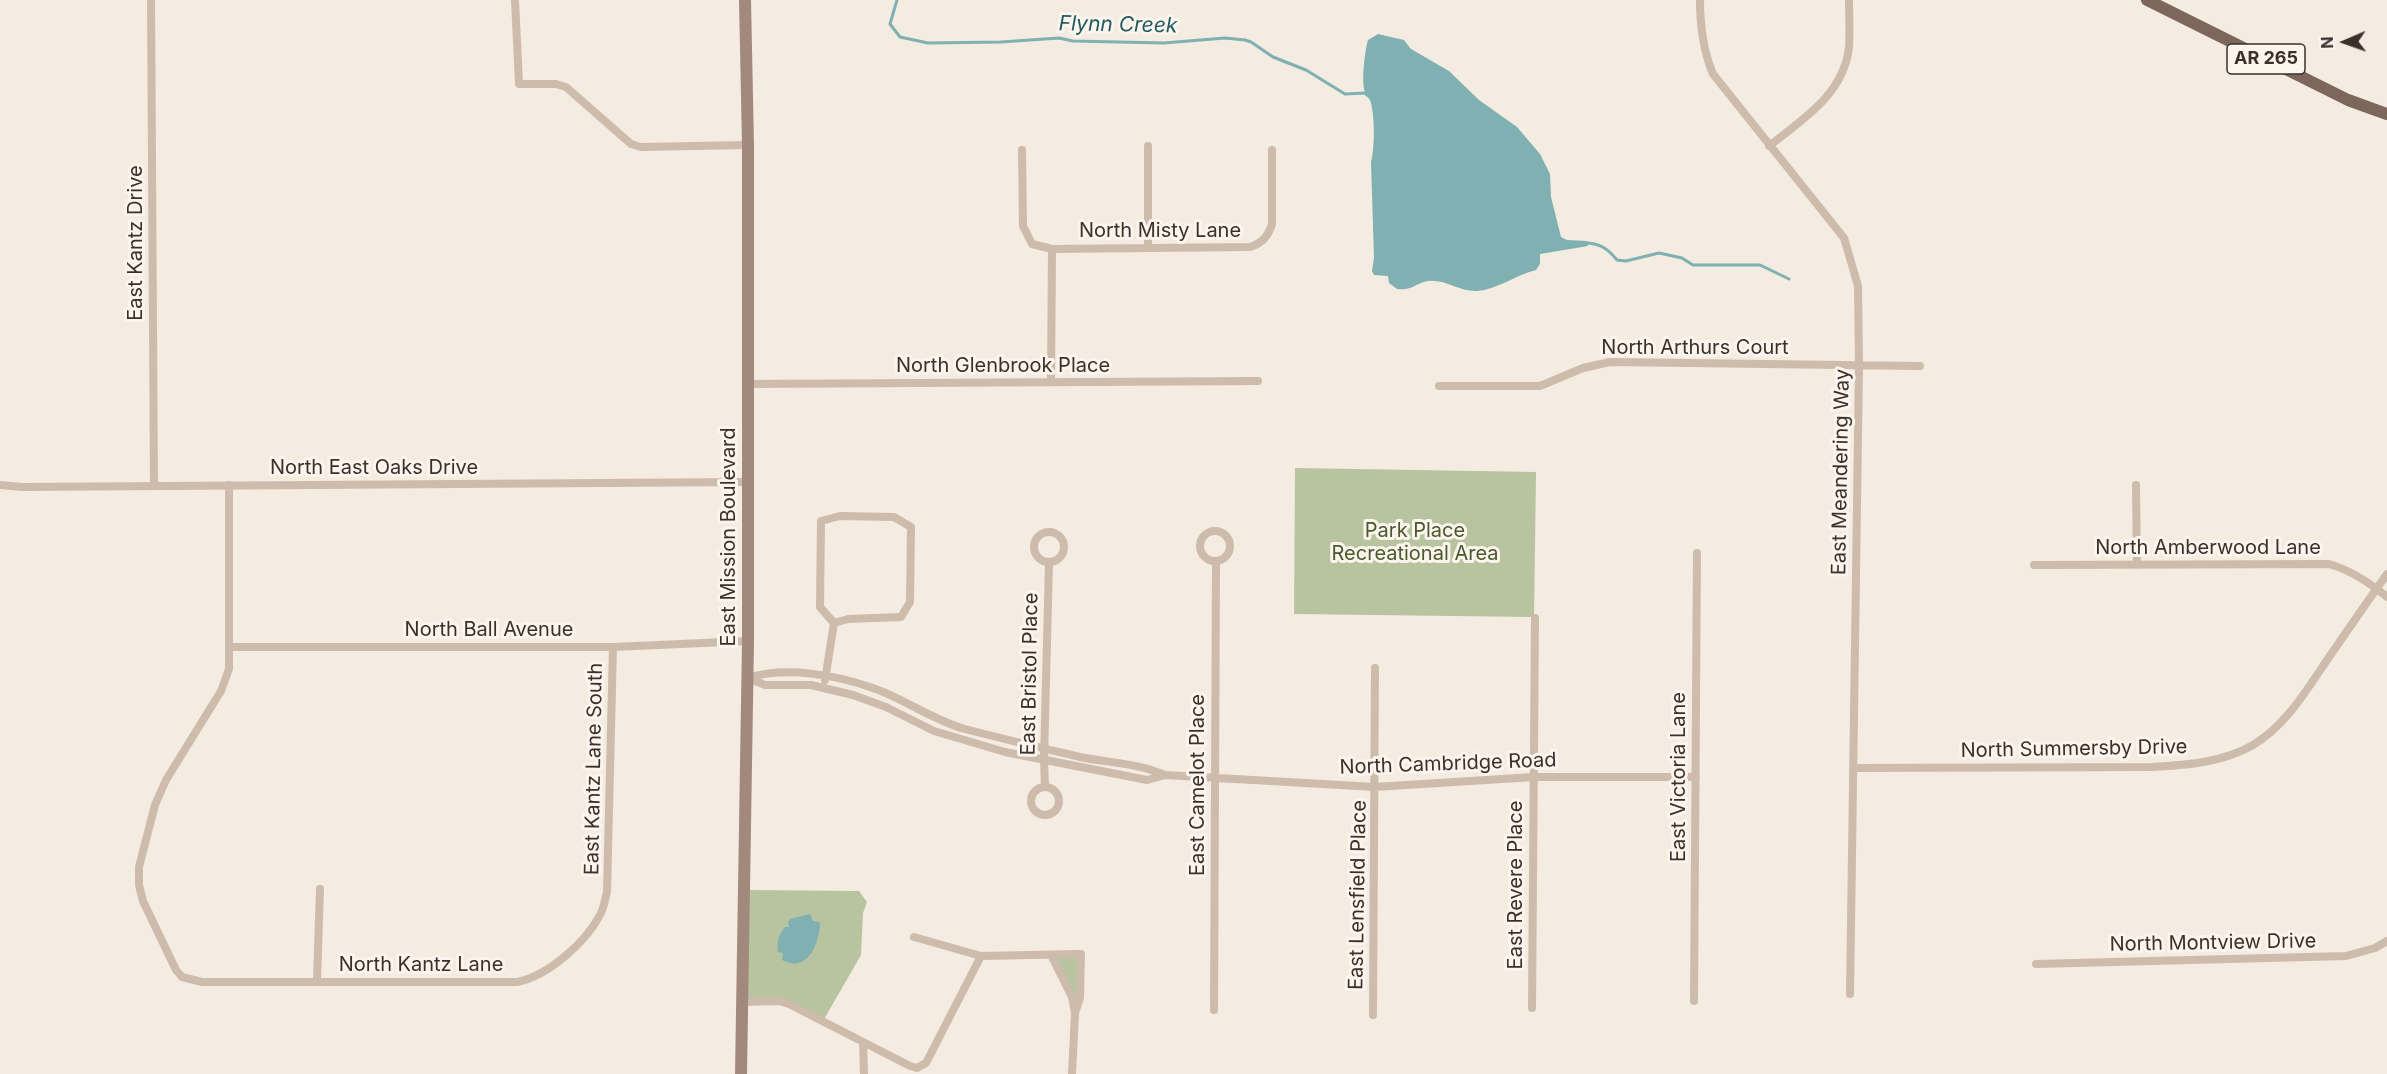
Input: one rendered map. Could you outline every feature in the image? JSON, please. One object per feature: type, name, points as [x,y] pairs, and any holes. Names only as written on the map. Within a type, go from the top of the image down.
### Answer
[{"type":"main road","name":"East Mission Boulevard","points":[[741,1074],[748,678],[748,145],[745,0]]},
{"type":"main road","name":"AR 265","points":[[2147,0],[2348,100],[2387,114]]},
{"type":"street","name":"East Kantz Drive","points":[[151,0],[154,486]]},
{"type":"street","points":[[515,0],[519,84],[556,84],[566,87],[624,139],[641,147],[748,145]]},
{"type":"street","name":"East Meandering Way","points":[[1700,0],[1700,21],[1706,57],[1713,74],[1769,147],[1844,238],[1858,286],[1859,365],[1850,994]]},
{"type":"street","points":[[1769,147],[1834,89],[1846,63],[1849,47],[1849,0]]},
{"type":"street","points":[[1148,146],[1148,247]]},
{"type":"street","points":[[1022,150],[1023,226],[1026,236],[1032,244],[1052,249],[1051,382]]},
{"type":"street","name":"North Misty Lane","points":[[1052,249],[1250,247],[1265,239],[1272,224],[1272,150]]},
{"type":"street","name":"North Arthurs Court","points":[[1439,386],[1540,386],[1583,368],[1610,362],[1920,366]]},
{"type":"street","name":"North Glenbrook Place","points":[[748,384],[1258,381]]},
{"type":"street","name":"North East Oaks Drive","points":[[0,485],[22,487],[748,482]]},
{"type":"street","points":[[229,485],[230,647]]},
{"type":"street","points":[[2136,485],[2137,565]]},
{"type":"street","points":[[840,516],[894,517],[911,527],[910,602],[901,617],[848,619],[834,623],[819,607],[821,522],[840,516]]},
{"type":"street","name":"East Victoria Lane","points":[[1694,1001],[1696,553]]},
{"type":"street","name":"East Camelot Place","points":[[1214,1010],[1216,561]]},
{"type":"street","name":"East Bristol Place","points":[[1045,786],[1049,562]]},
{"type":"street","name":"North Amberwood Lane","points":[[2034,565],[2329,564],[2341,567],[2377,588],[2387,597]]},
{"type":"street","name":"North Summersby Drive","points":[[1853,768],[2151,767],[2194,764],[2224,757],[2252,746],[2276,728],[2295,707],[2387,574]]},
{"type":"street","name":"East Revere Place","points":[[1532,1008],[1535,618]]},
{"type":"street","points":[[824,687],[834,623]]},
{"type":"street","name":"North Ball Avenue","points":[[230,647],[613,647],[748,641]]},
{"type":"street","name":"North Kantz Lane","points":[[230,647],[229,669],[221,691],[166,780],[155,805],[139,867],[139,885],[143,902],[176,970],[182,977],[191,981],[518,982],[530,979],[555,966],[585,935],[600,915],[607,892]]},
{"type":"street","name":"East Kantz Lane South","points":[[607,892],[613,647]]},
{"type":"street","name":"East Lensfield Place","points":[[1373,1015],[1375,668]]},
{"type":"street","name":"North Cambridge Road","points":[[748,678],[764,672],[826,677],[874,688],[948,724],[1082,757],[1149,768],[1165,775],[1375,787],[1534,777],[1696,777]]},
{"type":"street","name":"North Cambridge Road","points":[[748,678],[765,685],[824,687],[886,707],[933,731],[969,743],[1147,780],[1165,775]]},
{"type":"street","points":[[317,981],[320,889]]},
{"type":"street","points":[[914,937],[981,956],[1081,954],[1080,998],[1075,1013]]},
{"type":"street","name":"North Montview Drive","points":[[2036,964],[2346,956],[2375,948],[2387,940]]},
{"type":"street","points":[[1051,955],[1072,997],[1075,1013],[1072,1074]]},
{"type":"street","points":[[741,1002],[779,1001],[789,1004],[910,1066],[922,1066],[926,1063],[981,956]]},
{"type":"street","points":[[863,1042],[864,1074]]},
{"type":"green space","name":"Park Place Recreational Area","points":[[1295,468],[1536,472],[1534,617],[1294,614]]},
{"type":"green space","points":[[744,890],[859,891],[867,902],[863,913],[861,955],[823,1021],[789,1004],[741,1002]]},
{"type":"green space","points":[[1081,954],[1075,1013],[1051,955]]},
{"type":"water","points":[[1378,34],[1404,40],[1411,49],[1449,71],[1479,100],[1517,127],[1540,154],[1550,174],[1551,197],[1561,237],[1567,240],[1587,241],[1588,246],[1540,254],[1540,264],[1536,270],[1493,288],[1478,291],[1465,290],[1435,281],[1424,282],[1406,289],[1397,289],[1389,283],[1388,276],[1374,275],[1372,271],[1374,258],[1371,162],[1374,122],[1372,106],[1364,87],[1363,74],[1368,40]]},
{"type":"water","points":[[810,914],[813,921],[820,922],[818,938],[811,954],[799,963],[782,960],[783,953],[778,952],[778,939],[781,933],[785,927],[789,927],[790,919]]},
{"type":"waterway","name":"Flynn Creek","points":[[897,0],[890,24],[900,37],[928,43],[1059,38],[1073,41],[1164,43],[1225,38],[1245,40],[1273,57],[1306,70],[1345,94],[1365,93],[1367,95]]},
{"type":"waterway","points":[[1587,243],[1604,248],[1617,260],[1626,261],[1659,253],[1682,258],[1693,265],[1760,265],[1789,279]]}]
